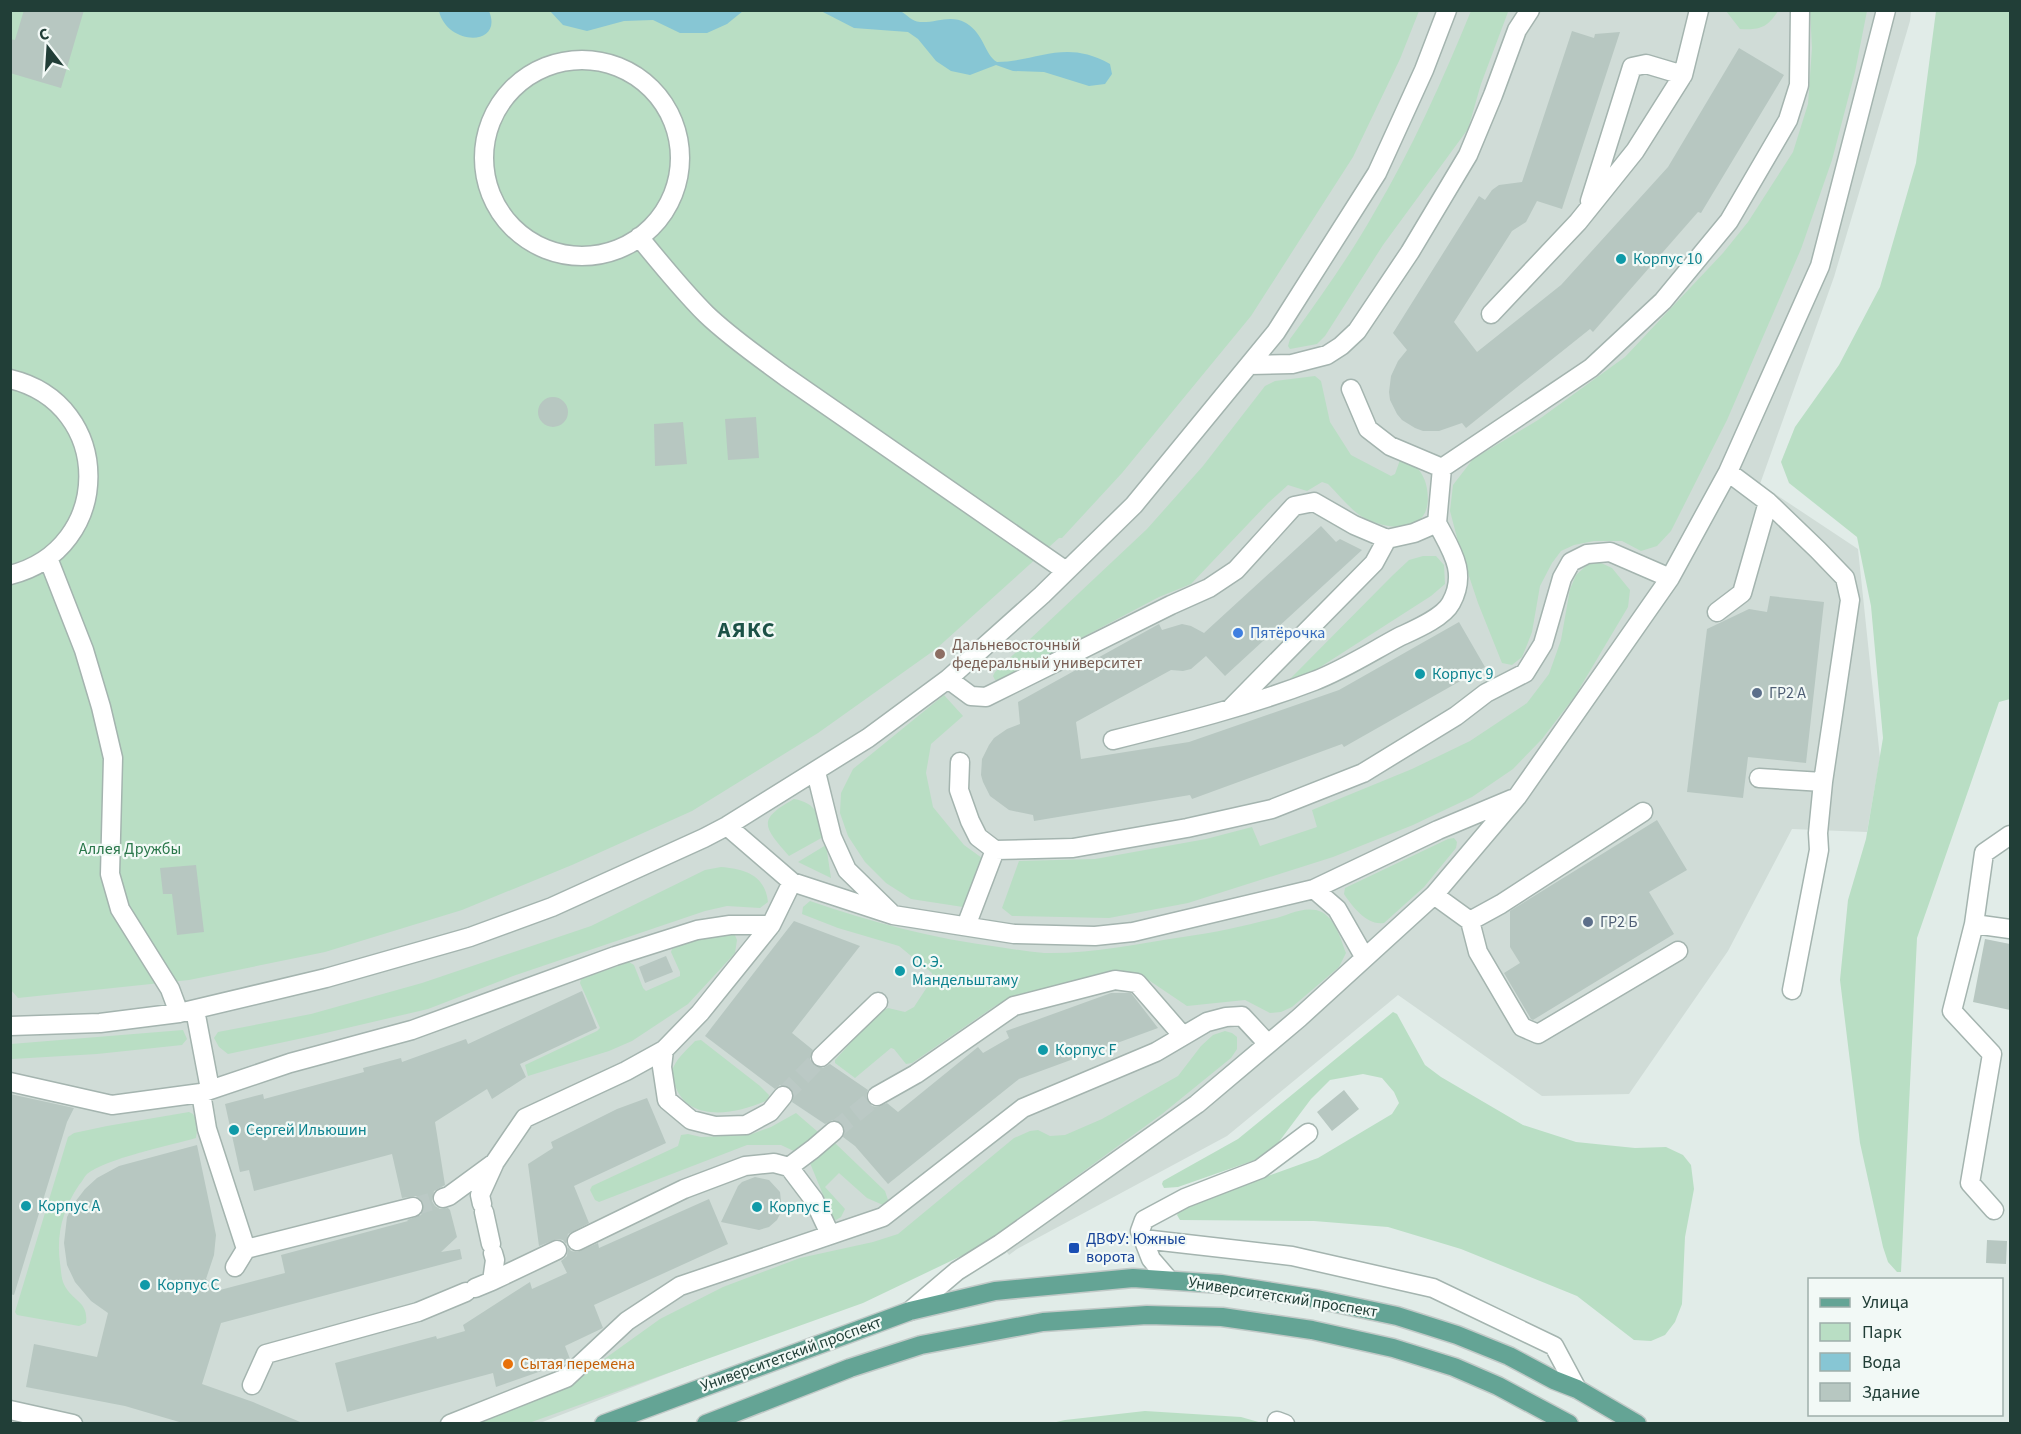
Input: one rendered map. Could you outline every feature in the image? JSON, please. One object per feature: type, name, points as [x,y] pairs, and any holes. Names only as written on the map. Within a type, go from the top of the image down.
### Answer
[{"type":"main road","name":"Университетский проспект","points":[[604,1424],[910,1311],[995,1291],[1133,1278],[1221,1284],[1317,1299],[1397,1317],[1457,1335],[1509,1356],[1554,1380],[1577,1389],[1637,1424]]},
{"type":"main road","name":"Университетский проспект","points":[[706,1424],[850,1368],[921,1345],[1044,1322],[1147,1315],[1222,1317],[1312,1330],[1393,1348],[1462,1370],[1516,1395],[1569,1424]]},
{"type":"street","points":[[10,1026],[100,1023],[187,1011],[326,978],[470,938],[552,907],[727,826],[868,738],[948,679],[1134,505],[1276,332],[1377,173],[1424,70],[1447,10]]},
{"type":"street","points":[[1249,365],[1293,364],[1327,355],[1357,331],[1410,252],[1468,155],[1517,30],[1530,10]]},
{"type":"street","points":[[1491,314],[1586,212],[1635,151],[1683,75],[1699,10]]},
{"type":"street","points":[[1442,468],[1591,368],[1663,301],[1729,221],[1788,120],[1799,86],[1800,10]]},
{"type":"street","points":[[910,1311],[957,1271],[1000,1244],[1197,1104],[1268,1044],[1434,896],[1517,797],[1671,578],[1728,472],[1820,266],[1886,10]]},
{"type":"street","points":[[581,60],[603,62],[624,70],[642,81],[658,97],[670,115],[677,136],[680,158],[678,180],[659,219],[639,237],[625,246],[604,254],[582,256],[560,254],[539,248],[521,236],[505,220],[493,202],[486,181],[483,159],[485,137],[504,98],[520,82],[538,70],[559,63],[581,60]]},
{"type":"street","points":[[1586,212],[1632,67],[1646,64],[1683,75]]},
{"type":"street","points":[[639,237],[675,282],[707,315],[743,345],[1066,571]]},
{"type":"street","points":[[10,379],[27,383],[56,400],[76,425],[88,455],[89,483],[83,515],[69,539],[48,558],[23,572],[10,575]]},
{"type":"street","points":[[1351,388],[1368,429],[1390,446],[1442,468]]},
{"type":"street","points":[[1113,740],[1228,711],[1317,680],[1434,620],[1451,605],[1459,581],[1459,569],[1437,523],[1442,468]]},
{"type":"street","points":[[1728,472],[1768,502],[1845,578],[1850,600],[1823,782],[1818,833],[1819,850],[1792,990]]},
{"type":"street","points":[[948,679],[971,696],[986,697],[1209,588],[1236,570],[1294,506],[1314,502],[1354,525],[1387,539],[1437,523]]},
{"type":"street","points":[[1717,612],[1742,593],[1768,502]]},
{"type":"street","points":[[1228,711],[1374,563],[1387,539]]},
{"type":"street","points":[[960,762],[959,790],[970,821],[978,837],[995,850],[1073,848],[1188,828],[1272,809],[1363,773],[1456,716],[1486,693],[1525,673],[1542,644],[1562,578],[1571,562],[1587,554],[1610,552],[1671,578]]},
{"type":"street","points":[[48,558],[84,650],[113,758],[110,874],[120,909],[170,989],[187,1011],[206,1091],[207,1129],[246,1249]]},
{"type":"street","points":[[816,772],[832,837],[847,870],[893,915]]},
{"type":"street","points":[[1759,778],[1823,782]]},
{"type":"street","points":[[727,826],[792,882],[893,915],[1014,934],[1095,936],[1133,932],[1314,889],[1438,830],[1517,797]]},
{"type":"street","points":[[1470,921],[1501,904],[1643,812]]},
{"type":"street","points":[[1994,1210],[1970,1183],[1992,1054],[1952,1011],[1974,924],[1984,853],[2010,835]]},
{"type":"street","points":[[966,926],[995,850]]},
{"type":"street","points":[[492,1281],[495,1260],[480,1195],[495,1162],[525,1118],[626,1071],[664,1050],[700,1013],[771,925],[792,882]]},
{"type":"street","points":[[1314,889],[1337,909],[1365,958]]},
{"type":"street","points":[[1434,896],[1470,921],[1478,952],[1522,1027],[1538,1034],[1678,951]]},
{"type":"street","points":[[1974,924],[2010,929]]},
{"type":"street","points":[[10,1082],[112,1105],[206,1091],[290,1063],[412,1030],[615,956],[697,930],[730,925],[771,925]]},
{"type":"street","points":[[877,1096],[916,1074],[1014,1006],[1115,980],[1137,983],[1184,1036]]},
{"type":"street","points":[[821,1057],[879,1002]]},
{"type":"street","points":[[450,1424],[566,1378],[627,1321],[680,1287],[883,1217],[1023,1108],[1156,1052],[1207,1022],[1242,1016],[1268,1044]]},
{"type":"street","points":[[664,1050],[662,1067],[667,1100],[691,1120],[715,1126],[746,1125],[770,1112],[783,1096]]},
{"type":"street","points":[[789,1167],[834,1131]]},
{"type":"street","points":[[1169,1280],[1151,1259],[1140,1231],[1144,1220],[1185,1198],[1260,1169],[1308,1133]]},
{"type":"street","points":[[443,1198],[495,1162]]},
{"type":"street","points":[[577,1241],[684,1189],[745,1166],[774,1163],[789,1167],[814,1200],[830,1234]]},
{"type":"street","points":[[235,1267],[246,1249],[413,1207]]},
{"type":"street","points":[[1143,1239],[1292,1256],[1433,1288],[1554,1346],[1577,1389]]},
{"type":"street","points":[[252,1385],[266,1354],[418,1312],[492,1281],[557,1250]]},
{"type":"street","points":[[10,1410],[73,1424]]},
{"type":"shaded area","name":"Дальневосточный федеральный университет","points":[[10,11],[1911,11],[1910,21],[1834,277],[1760,484],[1858,549],[1880,758],[1867,832],[1792,829],[1728,951],[1629,1094],[1542,1096],[1398,995],[1227,1136],[1009,1255],[989,1228],[705,1359],[540,1423],[11,1423]]},
{"type":"green space","name":"Аллея Дружбы","points":[[11,11],[1419,11],[1400,59],[1353,157],[1251,316],[1122,473],[1062,538],[1059,538],[936,649],[818,733],[692,811],[572,865],[462,910],[325,952],[189,980],[18,998],[11,990]]},
{"type":"green space","points":[[1471,11],[1518,11],[1508,12],[1481,84],[1468,129],[1383,245],[1325,336],[1317,344],[1290,349],[1288,346],[1290,339],[1355,245],[1388,189],[1438,88]]},
{"type":"green space","points":[[1726,11],[1778,11],[1762,27],[1740,29]]},
{"type":"green space","points":[[1810,11],[1867,11],[1855,72],[1832,160],[1801,249],[1727,420],[1671,531],[1657,546],[1641,551],[1622,541],[1594,541],[1574,545],[1561,551],[1540,586],[1532,632],[1522,657],[1512,665],[1502,663],[1460,549],[1450,511],[1453,485],[1473,459],[1538,420],[1625,357],[1723,253],[1748,222],[1793,152],[1808,104],[1812,48]]},
{"type":"green space","points":[[1936,11],[2010,11],[2010,699],[1999,702],[1917,938],[1901,1272],[1897,1272],[1888,1262],[1883,1247],[1860,1143],[1840,980],[1848,900],[1866,839],[1883,738],[1871,606],[1857,537],[1789,483],[1781,462],[1795,427],[1839,365],[1880,287],[1916,163]]},
{"type":"green space","points":[[1315,376],[1321,381],[1330,422],[1351,455],[1391,476],[1395,474],[1400,460],[1414,465],[1421,473],[1427,486],[1428,503],[1419,521],[1400,527],[1378,523],[1356,512],[1328,484],[1322,482],[1307,491],[1288,485],[1191,584],[1159,597],[1000,681],[995,680],[993,676],[995,672],[1147,529],[1203,466],[1265,386],[1275,381]]},
{"type":"green space","points":[[1423,556],[1436,556],[1444,565],[1445,584],[1431,596],[1311,673],[1288,681],[1409,560]]},
{"type":"green space","points":[[1599,562],[1612,568],[1630,590],[1628,607],[1575,696],[1542,739],[1513,769],[1472,797],[1413,825],[1333,857],[1188,903],[1109,918],[1012,916],[1002,908],[1019,861],[1095,859],[1206,839],[1252,827],[1260,846],[1317,827],[1312,810],[1412,769],[1470,741],[1527,703],[1549,674],[1561,640],[1570,589],[1576,575],[1588,564]]},
{"type":"green space","points":[[944,695],[963,716],[931,744],[926,773],[933,807],[964,845],[982,858],[963,907],[911,899],[886,883],[865,862],[848,836],[840,813],[841,793],[853,769]]},
{"type":"green space","points":[[794,799],[812,807],[819,817],[825,836],[789,856],[774,838],[768,824],[774,813]]},
{"type":"green space","points":[[1454,838],[1457,842],[1456,848],[1424,887],[1384,923],[1366,918],[1344,894],[1345,888]]},
{"type":"green space","points":[[826,845],[831,878],[798,862]]},
{"type":"green space","points":[[721,867],[752,875],[763,885],[768,902],[760,908],[727,906],[705,911],[513,976],[428,1009],[228,1054],[219,1047],[214,1038],[218,1032],[311,1014],[422,983],[591,926],[705,870]]},
{"type":"green space","points":[[810,901],[880,923],[927,934],[975,944],[1044,953],[1097,950],[1194,935],[1239,927],[1310,909],[1322,912],[1332,921],[1346,953],[1339,967],[1292,1007],[1281,1012],[1270,1013],[1245,1000],[1187,1006],[1141,975],[1124,973],[1018,996],[995,1006],[912,1063],[906,1064],[891,1048],[855,1078],[835,1063],[835,1060],[876,1015],[888,1008],[905,1012],[914,1007],[933,978],[932,973],[899,946],[838,928],[802,914],[803,907]]},
{"type":"green space","points":[[734,933],[737,940],[735,953],[688,1004],[632,1041],[609,1051],[528,1076],[525,1065],[600,1028],[580,983],[581,979],[629,962],[634,965],[646,991],[680,976],[671,952],[672,949],[700,937]]},
{"type":"green space","points":[[1393,1012],[1397,1014],[1425,1065],[1441,1077],[1523,1125],[1576,1142],[1635,1148],[1666,1147],[1683,1155],[1691,1165],[1694,1189],[1685,1237],[1682,1304],[1675,1322],[1665,1335],[1651,1341],[1634,1340],[1577,1296],[1461,1249],[1388,1227],[1314,1221],[1180,1220],[1177,1215],[1179,1211],[1198,1201],[1318,1158],[1392,1114],[1399,1103],[1394,1092],[1382,1078],[1363,1074],[1330,1080],[1311,1099],[1278,1143],[1258,1159],[1178,1187],[1164,1188],[1162,1184],[1163,1181],[1238,1139]]},
{"type":"green space","points":[[183,1030],[187,1039],[182,1045],[97,1054],[12,1059],[11,1057],[11,1044]]},
{"type":"green space","points":[[1225,1031],[1237,1037],[1237,1049],[1231,1058],[1162,1114],[978,1248],[863,1303],[529,1423],[475,1424],[575,1380],[660,1319],[723,1287],[800,1258],[873,1242],[898,1234],[1014,1138],[1038,1130],[1050,1136],[1065,1135],[1102,1119],[1178,1076],[1201,1046],[1213,1035]]},
{"type":"green space","points":[[701,1040],[760,1086],[769,1095],[768,1100],[744,1109],[717,1112],[693,1107],[683,1099],[674,1083],[673,1068],[678,1059],[695,1041]]},
{"type":"green space","points":[[189,1112],[193,1114],[198,1123],[196,1138],[123,1158],[96,1168],[86,1175],[73,1194],[60,1232],[61,1275],[66,1288],[85,1310],[86,1323],[79,1326],[17,1315],[15,1312],[68,1137],[74,1133],[107,1126]]},
{"type":"green space","points":[[796,1113],[818,1132],[818,1139],[800,1154],[781,1145],[747,1145],[599,1202],[595,1200],[590,1190],[592,1186],[678,1146],[681,1135],[701,1137],[749,1135],[771,1127]]},
{"type":"green space","points":[[829,1142],[835,1143],[885,1191],[888,1200],[883,1205],[867,1198],[839,1173],[825,1187],[845,1209],[841,1217],[833,1219],[810,1163]]},
{"type":"green space","points":[[1145,1411],[1241,1417],[1262,1423],[1052,1423]]},
{"type":"water","points":[[895,10],[920,22],[960,20],[977,33],[989,54],[997,62],[1053,53],[1079,53],[1110,64],[1112,74],[1105,84],[1089,86],[1044,72],[1013,71],[996,65],[970,75],[951,71],[936,61],[918,39],[908,32],[854,28],[821,11]]},
{"type":"water","points":[[439,11],[489,11],[491,23],[489,31],[473,38],[462,36],[452,31],[444,23]]},
{"type":"water","points":[[550,11],[743,11],[727,24],[707,33],[680,33],[653,20],[624,21],[587,31],[563,25]]},
{"type":"building","points":[[24,10],[84,10],[61,88],[10,73],[10,39],[15,40]]},
{"type":"building","name":"Корпус 10","points":[[1572,31],[1594,38],[1595,34],[1620,32],[1562,209],[1537,201],[1526,222],[1512,231],[1454,322],[1477,352],[1561,285],[1668,167],[1739,48],[1784,75],[1701,213],[1698,212],[1593,332],[1590,329],[1466,428],[1462,423],[1439,431],[1423,431],[1415,428],[1402,420],[1390,400],[1391,376],[1398,361],[1407,350],[1393,333],[1479,196],[1485,200],[1499,185],[1522,182]]},
{"type":"building","points":[[553,397],[563,402],[568,412],[563,422],[553,427],[543,422],[538,412],[543,402]]},
{"type":"building","points":[[756,417],[759,458],[728,460],[725,419]]},
{"type":"building","points":[[683,422],[687,464],[655,466],[654,424]]},
{"type":"building","name":"Корпус 9","points":[[1321,526],[1336,542],[1340,539],[1362,550],[1225,676],[1206,656],[1191,669],[1171,670],[1076,722],[1081,759],[1189,742],[1339,690],[1459,622],[1485,667],[1344,747],[1342,744],[1192,799],[1190,795],[1034,821],[1033,815],[1009,810],[990,796],[981,775],[982,759],[994,738],[1020,724],[1018,702],[1159,624],[1162,630],[1182,624],[1204,633]]},
{"type":"building","name":"ГР2 А","points":[[1770,596],[1824,602],[1806,763],[1748,757],[1743,798],[1687,792],[1707,629],[1749,609],[1767,612]]},
{"type":"building","name":"ГР2 Б","points":[[1657,820],[1687,870],[1649,892],[1674,934],[1533,1020],[1531,1019],[1504,973],[1520,963],[1510,947],[1510,911]]},
{"type":"building","points":[[196,865],[204,932],[177,935],[172,894],[163,894],[160,868]]},
{"type":"building","name":"Корпус F","points":[[794,921],[860,946],[792,1033],[813,1050],[810,1059],[813,1065],[823,1068],[830,1064],[868,1090],[866,1096],[872,1106],[877,1107],[887,1103],[898,1112],[978,1047],[983,1053],[1009,1038],[1006,1031],[1111,993],[1131,993],[1158,1028],[1019,1079],[888,1184],[855,1146],[843,1137],[845,1130],[842,1123],[833,1120],[825,1124],[792,1102],[794,1093],[790,1087],[780,1085],[775,1089],[705,1036]]},
{"type":"building","points":[[1985,939],[2010,944],[2010,1010],[1973,1002]]},
{"type":"building","points":[[666,956],[673,972],[645,983],[639,967]]},
{"type":"building","points":[[582,991],[597,1028],[520,1064],[526,1077],[492,1099],[487,1089],[435,1122],[445,1185],[434,1191],[432,1201],[440,1209],[450,1210],[457,1237],[441,1252],[460,1249],[462,1259],[221,1323],[202,1384],[305,1424],[186,1424],[125,1406],[26,1387],[34,1344],[97,1357],[108,1313],[91,1301],[75,1282],[67,1265],[64,1243],[67,1217],[85,1189],[97,1178],[119,1166],[197,1145],[216,1235],[214,1255],[206,1279],[220,1290],[285,1273],[281,1255],[408,1221],[421,1215],[424,1204],[416,1196],[402,1198],[392,1154],[254,1191],[249,1170],[240,1172],[225,1104],[263,1094],[264,1099],[364,1072],[363,1068],[401,1058],[402,1062],[466,1039],[468,1044]]},
{"type":"building","points":[[1344,1090],[1359,1109],[1332,1131],[1317,1112]]},
{"type":"building","name":"Корпус A","points":[[10,1094],[74,1108],[67,1122],[14,1295],[10,1294]]},
{"type":"building","points":[[647,1098],[666,1143],[574,1186],[589,1223],[568,1234],[566,1244],[563,1240],[557,1239],[539,1246],[528,1164],[553,1148],[551,1142],[617,1109]]},
{"type":"building","points":[[755,1177],[769,1180],[780,1192],[782,1210],[777,1220],[769,1227],[759,1230],[721,1222],[738,1186]]},
{"type":"building","points":[[709,1199],[728,1244],[594,1305],[603,1328],[565,1346],[570,1359],[567,1362],[496,1387],[493,1373],[347,1412],[335,1363],[436,1336],[437,1339],[465,1331],[463,1325],[530,1282],[532,1289],[567,1273],[561,1261],[567,1256],[568,1247],[571,1251],[577,1252],[598,1243],[599,1248]]},
{"type":"building","points":[[1987,1240],[2007,1241],[2006,1264],[1986,1263]]},
{"type":"tunnel","points":[[783,1096],[821,1057]]},
{"type":"tunnel","points":[[834,1131],[877,1096]]},
{"type":"tunnel","points":[[413,1207],[443,1198]]},
{"type":"place","name":"Корпус 10","points":[[1621,259]]},
{"type":"place","name":"Пятёрочка","points":[[1238,633]]},
{"type":"place","name":"Дальневосточный федеральный университет","points":[[940,654]]},
{"type":"place","name":"Корпус 9","points":[[1420,674]]},
{"type":"place","name":"ГР2 А","points":[[1757,693]]},
{"type":"place","name":"ГР2 Б","points":[[1588,922]]},
{"type":"place","name":"О. Э. Мандельштаму","points":[[900,971]]},
{"type":"place","name":"Корпус F","points":[[1043,1050]]},
{"type":"place","name":"Сергей Ильюшин","points":[[234,1130]]},
{"type":"place","name":"Корпус A","points":[[26,1206]]},
{"type":"place","name":"Корпус E","points":[[757,1207]]},
{"type":"place","name":"ДВФУ: Южные ворота","points":[[1074,1248]]},
{"type":"place","name":"Корпус C","points":[[145,1285]]},
{"type":"place","name":"Сытая перемена","points":[[508,1364]]},
{"type":"district","name":"АЯКС","points":[[747,630]]}]
